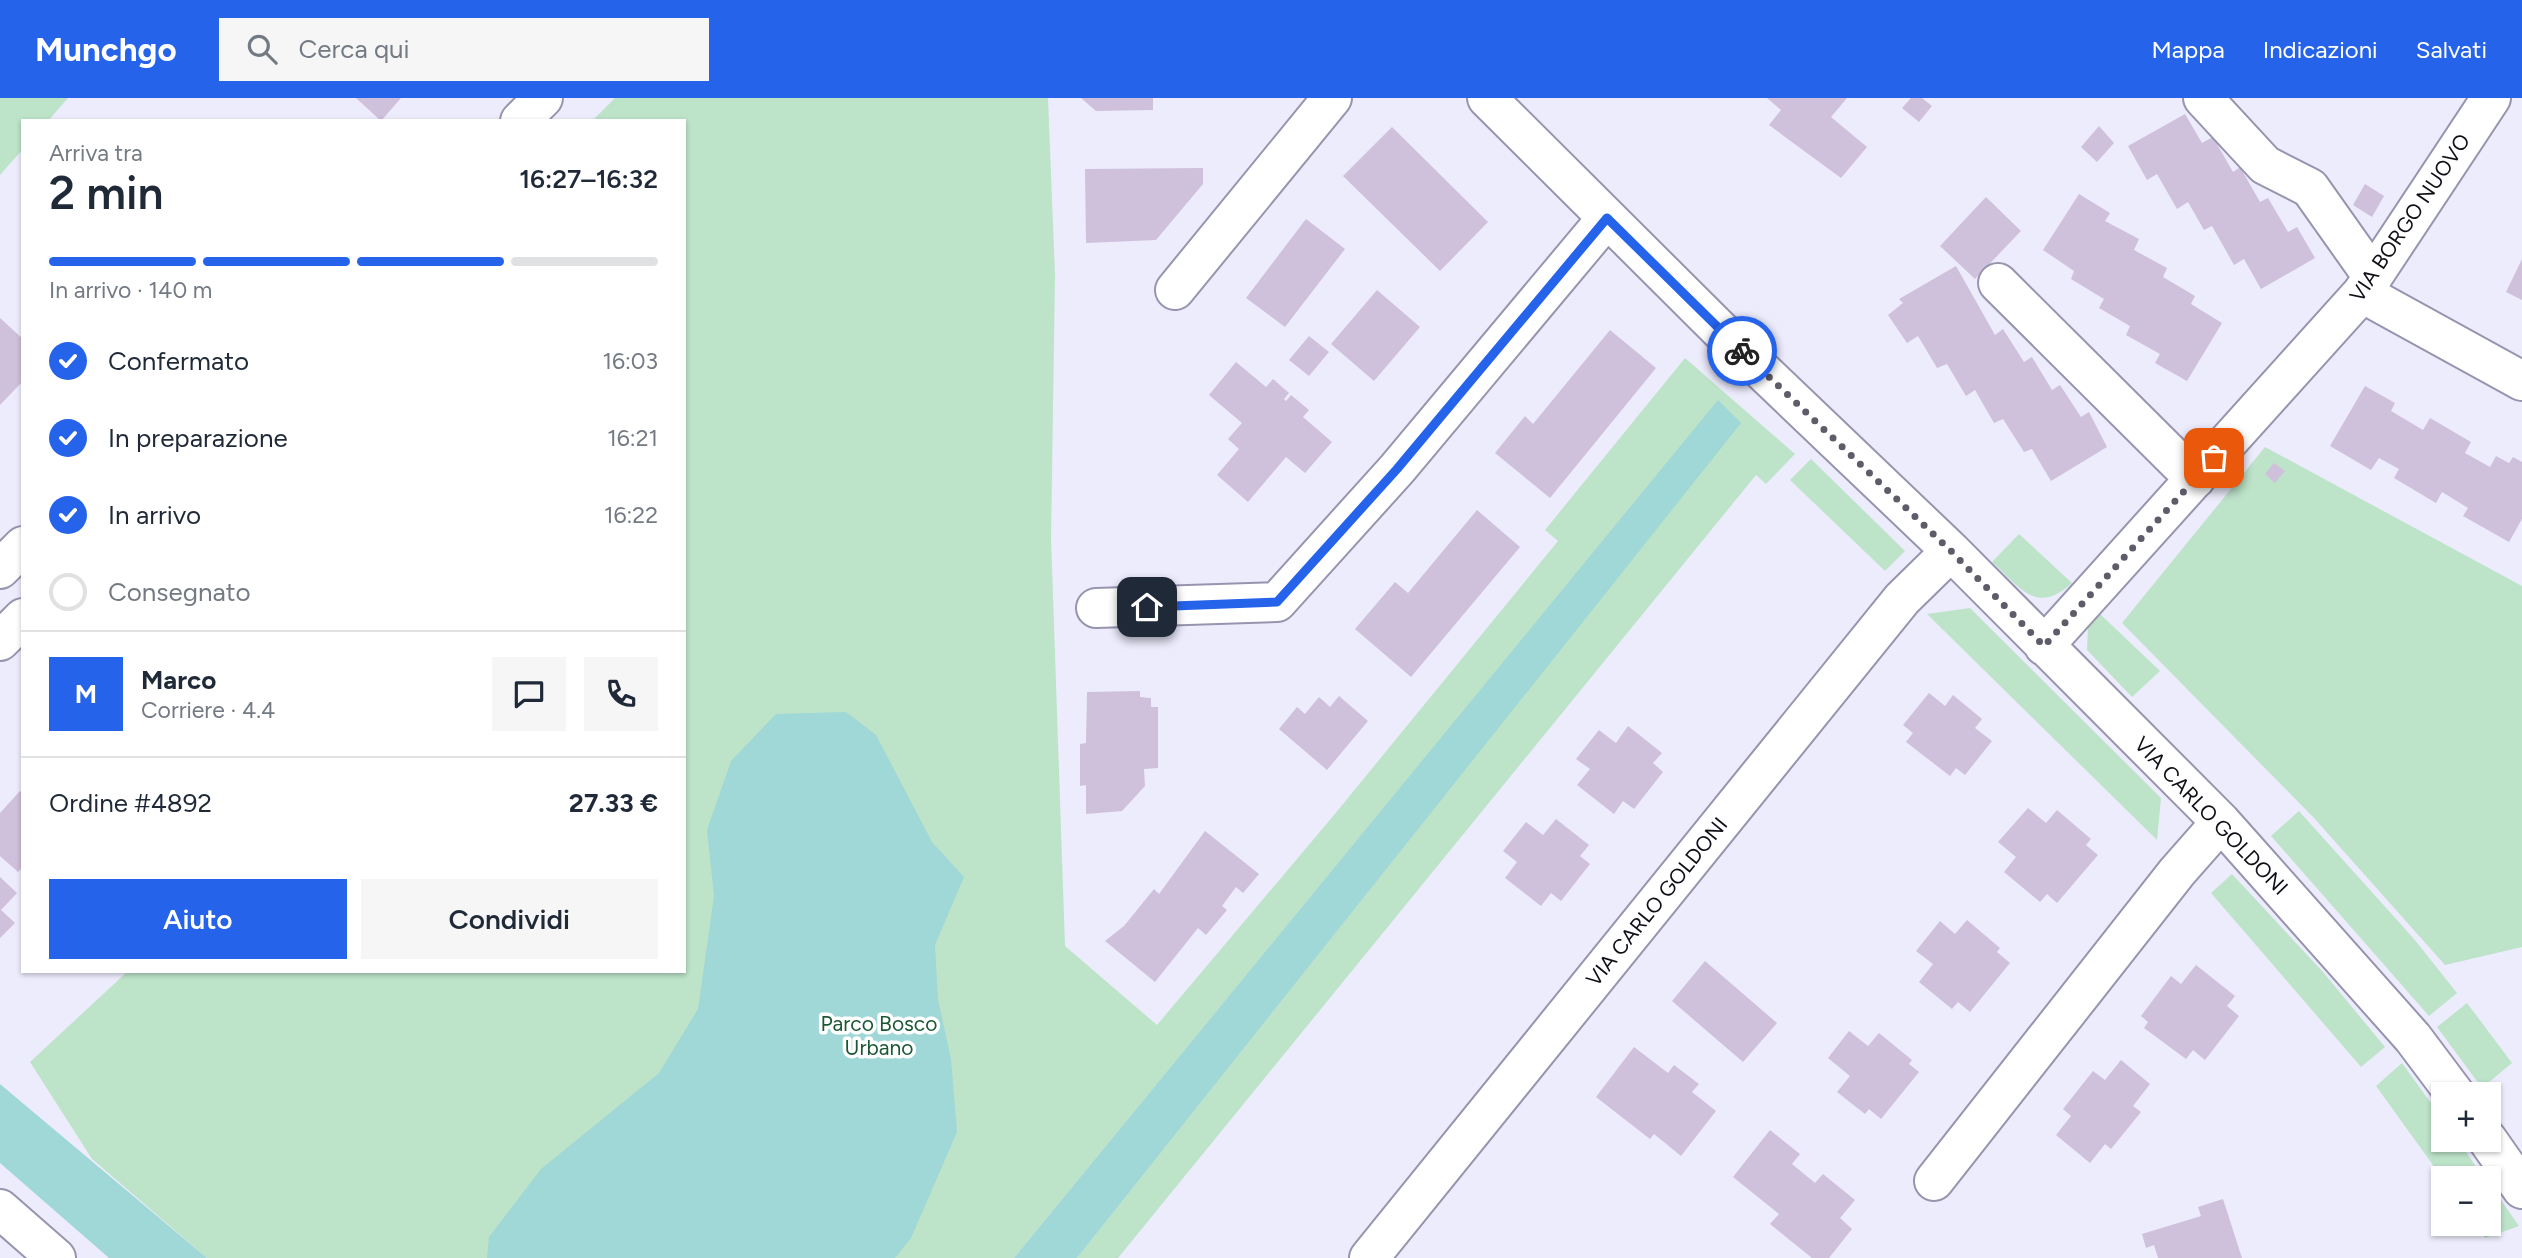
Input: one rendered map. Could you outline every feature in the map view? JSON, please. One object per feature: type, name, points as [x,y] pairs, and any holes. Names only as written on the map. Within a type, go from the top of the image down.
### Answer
[{"type":"street","points":[[522,119],[543,98]]},
{"type":"street","points":[[1175,290],[1332,98]]},
{"type":"street","name":"VIA CARLO GOLDONI","points":[[1487,98],[1951,551],[2221,822],[2413,1038],[2446,1082]]},
{"type":"street","points":[[2203,98],[2265,164],[2311,188],[2367,285],[2522,382]]},
{"type":"street","name":"VIA BORGO NUOVO","points":[[2044,646],[2367,285],[2491,98]]},
{"type":"street","points":[[1096,608],[1277,602],[1397,469],[1607,218]]},
{"type":"street","points":[[1998,283],[2195,479]]},
{"type":"street","points":[[0,569],[21,548]]},
{"type":"street","name":"VIA CARLO GOLDONI","points":[[1369,1258],[1902,599],[1951,551]]},
{"type":"street","points":[[0,641],[21,620]]},
{"type":"street","points":[[1934,1181],[2177,872],[2221,822]]},
{"type":"street","points":[[2496,1152],[2522,1189]]},
{"type":"street","points":[[0,1209],[56,1258]]},
{"type":"green space","points":[[0,98],[68,98],[50,119],[21,119],[21,151],[0,175]]},
{"type":"green space","name":"Parco Bosco Urbano","points":[[615,98],[1048,98],[1055,275],[1051,538],[1065,946],[1157,1025],[1334,815],[1558,541],[1545,530],[1685,358],[1795,454],[1766,484],[1756,475],[1118,1258],[1077,1258],[1740,423],[1718,401],[1014,1258],[207,1258],[92,1159],[30,1062],[126,973],[686,973],[686,119],[594,119]]},
{"type":"green space","points":[[2265,447],[2522,586],[2522,947],[2445,965],[2314,818],[2122,623]]},
{"type":"green space","points":[[1811,459],[1905,551],[1885,571],[1790,480]]},
{"type":"green space","points":[[2019,534],[2072,583],[2059,593],[2038,597],[2029,594],[2011,580],[1992,562]]},
{"type":"green space","points":[[1970,608],[2161,798],[2157,840],[1927,614]]},
{"type":"green space","points":[[2099,613],[2160,671],[2132,697],[2087,650],[2088,625]]},
{"type":"green space","points":[[2299,811],[2414,939],[2457,993],[2429,1016],[2271,836]]},
{"type":"green space","points":[[2232,874],[2323,972],[2385,1047],[2361,1067],[2211,893]]},
{"type":"green space","points":[[2467,1003],[2512,1063],[2489,1082],[2478,1082],[2437,1027]]},
{"type":"green space","points":[[2402,1063],[2431,1103],[2431,1152],[2466,1152],[2476,1166],[2434,1166],[2376,1086]]},
{"type":"green space","points":[[2501,1200],[2519,1226],[2501,1232]]},
{"type":"shaded area","points":[[1718,400],[1741,423],[1077,1258],[1014,1258]]},
{"type":"shaded area","points":[[846,712],[876,735],[932,842],[964,877],[935,945],[938,1000],[951,1059],[957,1132],[911,1238],[895,1258],[487,1258],[489,1237],[541,1169],[659,1073],[698,1009],[714,896],[707,830],[731,761],[776,714]]},
{"type":"shaded area","points":[[0,1084],[207,1258],[109,1258],[0,1163]]},
{"type":"building","points":[[356,98],[401,98],[383,119],[379,119]]},
{"type":"building","points":[[1081,98],[1153,98],[1153,110],[1096,111]]},
{"type":"building","points":[[1767,98],[1847,98],[1831,117],[1867,147],[1841,178],[1769,125],[1781,110]]},
{"type":"building","points":[[1911,98],[1922,98],[1932,106],[1919,122],[1902,108]]},
{"type":"building","points":[[2185,114],[2202,143],[2213,137],[2233,172],[2240,167],[2260,202],[2268,198],[2288,232],[2297,227],[2315,258],[2261,289],[2244,259],[2234,265],[2212,226],[2204,230],[2188,202],[2177,209],[2157,174],[2147,180],[2128,146]]},
{"type":"building","points":[[2099,126],[2114,143],[2097,162],[2081,147]]},
{"type":"building","points":[[1392,127],[1488,222],[1440,271],[1343,176]]},
{"type":"building","points":[[1203,168],[1203,184],[1156,240],[1086,243],[1085,169]]},
{"type":"building","points":[[2365,184],[2384,196],[2372,217],[2353,205]]},
{"type":"building","points":[[2079,194],[2110,213],[2105,221],[2139,239],[2134,250],[2167,268],[2163,277],[2195,296],[2191,304],[2222,323],[2187,381],[2155,363],[2160,354],[2126,335],[2130,326],[2099,308],[2104,299],[2071,279],[2074,271],[2043,250]]},
{"type":"building","points":[[1986,197],[2021,231],[1975,279],[1940,246]]},
{"type":"building","points":[[1306,219],[1345,249],[1285,327],[1246,298]]},
{"type":"building","points":[[2522,259],[2522,300],[2506,292]]},
{"type":"building","points":[[1956,266],[1995,335],[2003,329],[2024,362],[2032,357],[2052,390],[2060,385],[2081,417],[2089,412],[2107,447],[2051,481],[2032,449],[2024,452],[2003,419],[1994,423],[1975,390],[1966,396],[1947,364],[1937,368],[1918,336],[1907,343],[1888,315],[1903,303],[1899,299]]},
{"type":"building","points":[[1377,290],[1420,327],[1374,381],[1331,344]]},
{"type":"building","points":[[0,318],[21,337],[21,383],[0,405]]},
{"type":"building","points":[[1610,330],[1656,368],[1550,498],[1495,453],[1525,416],[1533,424]]},
{"type":"building","points":[[1309,336],[1329,352],[1309,376],[1289,360]]},
{"type":"building","points":[[1236,362],[1266,387],[1273,379],[1289,393],[1284,399],[1286,401],[1291,395],[1309,410],[1303,417],[1332,442],[1305,473],[1286,457],[1248,502],[1217,475],[1239,449],[1228,439],[1242,423],[1209,395]]},
{"type":"building","points":[[2365,386],[2395,403],[2391,411],[2423,430],[2430,418],[2471,442],[2465,453],[2490,467],[2496,456],[2509,463],[2513,457],[2522,462],[2522,519],[2509,542],[2463,516],[2468,508],[2442,492],[2436,503],[2394,478],[2399,469],[2379,458],[2371,470],[2330,446]]},
{"type":"building","points":[[2274,463],[2285,471],[2275,483],[2265,474]]},
{"type":"building","points":[[1477,510],[1520,547],[1411,677],[1355,629],[1395,582],[1408,593]]},
{"type":"building","points":[[1140,691],[1140,697],[1151,698],[1151,707],[1158,707],[1158,768],[1144,769],[1145,786],[1122,811],[1086,814],[1086,785],[1080,786],[1080,744],[1086,743],[1087,692]]},
{"type":"building","points":[[1929,693],[1945,706],[1953,695],[1982,719],[1975,728],[1992,741],[1965,775],[1956,768],[1950,776],[1906,742],[1913,733],[1903,725]]},
{"type":"building","points":[[1339,696],[1368,721],[1327,770],[1279,729],[1297,707],[1305,714],[1319,697],[1330,707]]},
{"type":"building","points":[[1628,726],[1662,753],[1653,763],[1663,772],[1634,809],[1623,801],[1614,814],[1577,785],[1590,769],[1576,759],[1599,730],[1616,743]]},
{"type":"building","points":[[20,791],[21,868],[18,872],[0,856],[0,813]]},
{"type":"building","points":[[2028,808],[2046,823],[2057,810],[2091,839],[2086,845],[2098,855],[2057,903],[2047,894],[2040,902],[2004,872],[2016,857],[1998,842]]},
{"type":"building","points":[[1556,819],[1589,845],[1580,856],[1590,864],[1561,901],[1551,893],[1541,906],[1505,878],[1517,862],[1503,851],[1526,822],[1543,835]]},
{"type":"building","points":[[1205,831],[1259,874],[1243,893],[1236,887],[1222,906],[1227,910],[1206,935],[1198,928],[1155,982],[1105,941],[1124,926],[1154,889],[1159,894]]},
{"type":"building","points":[[0,877],[17,893],[1,910],[15,923],[0,938]]},
{"type":"building","points":[[1967,920],[2000,948],[1997,952],[2010,963],[1970,1012],[1958,1002],[1952,1009],[1919,982],[1933,964],[1916,951],[1940,921],[1955,934]]},
{"type":"building","points":[[1705,961],[1777,1023],[1743,1062],[1672,1001]]},
{"type":"building","points":[[2196,965],[2235,996],[2227,1006],[2239,1016],[2205,1060],[2193,1050],[2186,1059],[2144,1028],[2148,1022],[2141,1016],[2171,976],[2181,984]]},
{"type":"building","points":[[1849,1031],[1868,1046],[1879,1033],[1912,1060],[1909,1064],[1919,1072],[1881,1119],[1869,1109],[1865,1114],[1837,1092],[1850,1076],[1828,1058]]},
{"type":"building","points":[[1634,1047],[1668,1073],[1674,1065],[1699,1084],[1692,1092],[1716,1111],[1681,1156],[1654,1134],[1650,1139],[1596,1097]]},
{"type":"building","points":[[2121,1060],[2150,1084],[2133,1106],[2141,1112],[2111,1149],[2105,1144],[2090,1163],[2056,1135],[2071,1116],[2063,1109],[2093,1071],[2105,1080]]},
{"type":"building","points":[[1770,1130],[1800,1154],[1792,1164],[1815,1183],[1823,1174],[1855,1200],[1840,1218],[1852,1229],[1829,1258],[1812,1258],[1770,1224],[1779,1214],[1733,1177]]},
{"type":"building","points":[[2223,1199],[2242,1258],[2158,1258],[2154,1245],[2146,1248],[2142,1234],[2201,1216],[2198,1207]]},
{"type":"way so far","points":[[1742,351],[1951,551],[2044,646],[2214,458]]},
{"type":"route","points":[[1147,607],[1277,602],[1291,590],[1397,469],[1607,218],[1742,351]]}]
